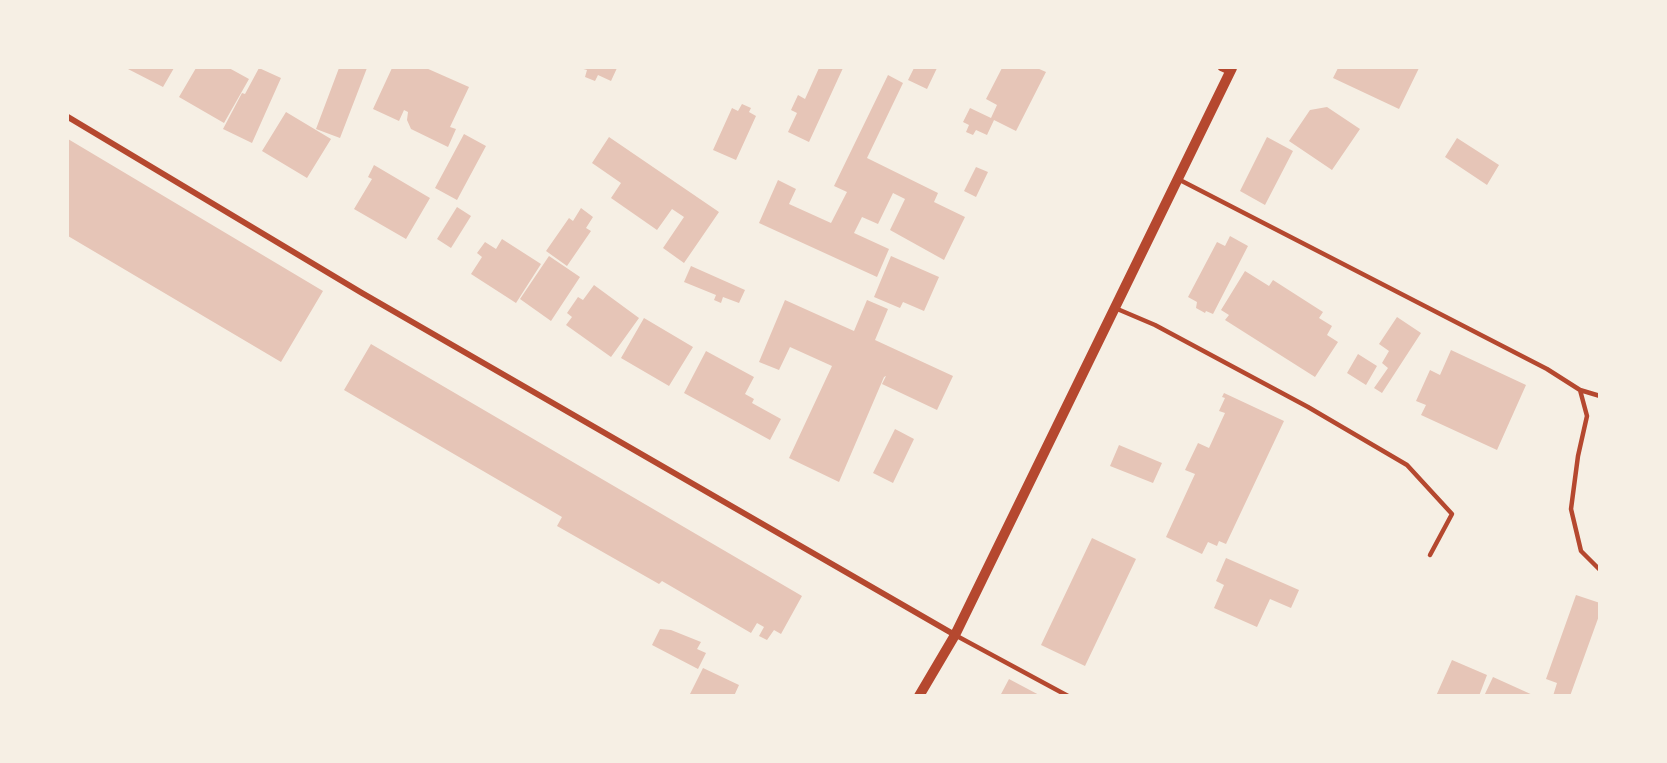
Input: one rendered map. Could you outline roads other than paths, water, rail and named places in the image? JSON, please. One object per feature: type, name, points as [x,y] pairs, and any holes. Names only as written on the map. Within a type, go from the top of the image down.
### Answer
[{"type":"street","points":[[919,696],[956,634],[1178,179],[1228,69]]},
{"type":"street","points":[[68,117],[372,299],[956,634]]},
{"type":"lane","points":[[1178,179],[1547,369],[1580,390],[1599,396]]},
{"type":"lane","points":[[1115,308],[1155,325],[1407,465],[1452,514],[1430,555]]},
{"type":"lane","points":[[1580,390],[1587,416],[1578,456],[1571,508],[1581,551],[1599,570]]},
{"type":"lane","points":[[956,634],[1068,696]]}]
